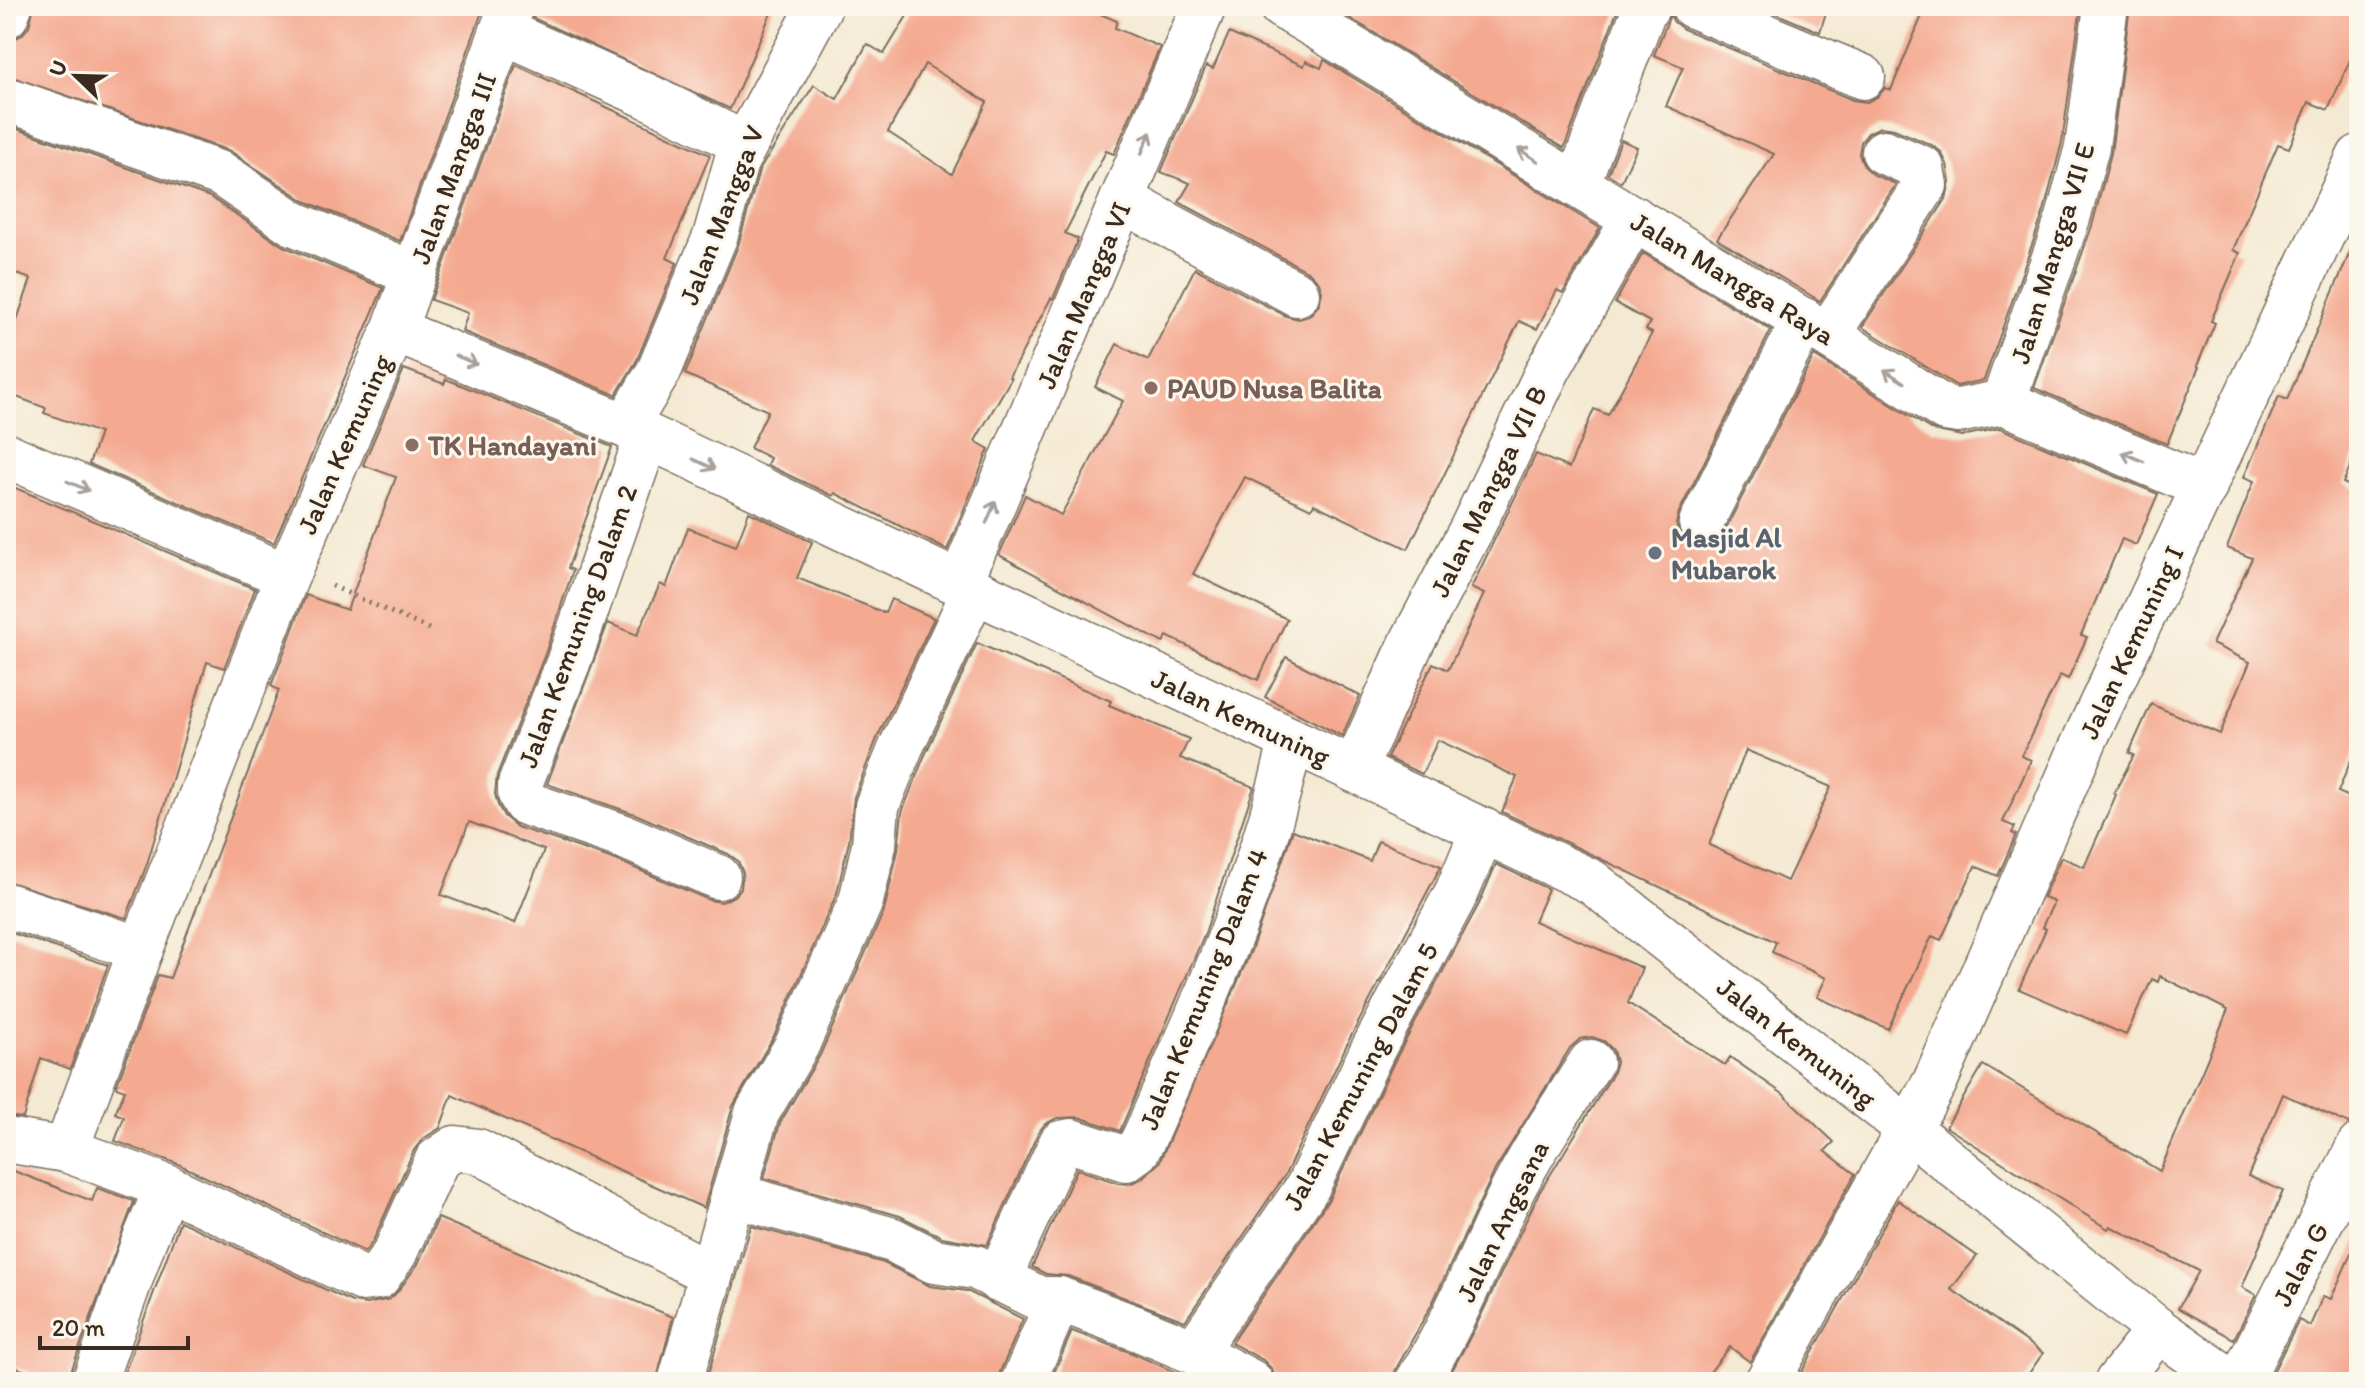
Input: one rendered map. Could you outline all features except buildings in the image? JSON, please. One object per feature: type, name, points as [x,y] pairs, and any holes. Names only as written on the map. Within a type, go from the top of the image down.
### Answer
[{"type":"street","points":[[6,16],[10,6]]},
{"type":"street","name":"Jalan Mangga V","points":[[637,431],[715,237],[736,162],[820,6]]},
{"type":"street","name":"Jalan Mangga VI","points":[[680,1382],[757,1113],[797,1045],[861,901],[874,845],[877,806],[1122,200],[1204,6]]},
{"type":"street","name":"Jalan Mangga Raya","points":[[1281,6],[1816,327],[1945,409],[1958,411],[2003,402]]},
{"type":"street","points":[[1577,185],[1648,6]]},
{"type":"street","points":[[1693,6],[1863,77]]},
{"type":"street","name":"Jalan Mangga VII E","points":[[2003,402],[2068,218],[2083,161],[2106,6]]},
{"type":"street","points":[[507,19],[645,95],[745,144]]},
{"type":"street","name":"Jalan Mangga III","points":[[394,330],[507,19]]},
{"type":"street","points":[[6,99],[221,174],[293,223],[414,274]]},
{"type":"street","points":[[1701,523],[1816,327],[1925,185],[1922,168],[1884,152]]},
{"type":"street","name":"Jalan Kemuning I","points":[[1767,1382],[1935,1082],[2087,735],[2359,157]]},
{"type":"street","points":[[1122,200],[1297,294]]},
{"type":"street","name":"Jalan Mangga VII B","points":[[1354,770],[1413,640],[1471,530],[1548,370],[1634,218]]},
{"type":"street","name":"Jalan Kemuning","points":[[66,1150],[289,572],[394,330],[637,431],[1592,882],[1910,1130],[2158,1330],[2232,1382]]},
{"type":"street","points":[[2003,402],[2205,487]]},
{"type":"street","name":"Jalan Kemuning Dalam 2","points":[[637,431],[568,663],[520,784],[520,794],[525,803],[625,837],[718,877]]},
{"type":"street","points":[[6,455],[289,572]]},
{"type":"street","name":"Jalan Kemuning Dalam 4","points":[[998,1280],[1061,1143],[1072,1141],[1126,1159],[1137,1151],[1240,907],[1279,794],[1291,740]]},
{"type":"street","name":"Jalan Kemuning Dalam 5","points":[[1194,1352],[1307,1188],[1372,1051],[1457,892],[1483,830]]},
{"type":"street","points":[[6,905],[141,949]]},
{"type":"street","name":"Jalan Angsana","points":[[1417,1382],[1459,1308],[1541,1138],[1591,1062]]},
{"type":"street","points":[[6,1140],[66,1150],[167,1187],[363,1279],[378,1277],[395,1253],[437,1160],[455,1148],[478,1151],[711,1274]]},
{"type":"street","name":"Jalan G","points":[[2240,1382],[2359,1146]]},
{"type":"street","points":[[94,1382],[144,1241],[167,1187]]},
{"type":"street","points":[[733,1195],[893,1240],[934,1261],[975,1267],[1040,1299],[1059,1299],[1194,1352],[1251,1382]]},
{"type":"street","points":[[1023,1382],[1059,1299]]},
{"type":"street","points":[[2117,1382],[2158,1330]]},
{"type":"path","points":[[289,572],[429,629]]},
{"type":"place","name":"PAUD Nusa Balita","points":[[1151,388]]},
{"type":"place","name":"TK Handayani","points":[[412,445]]},
{"type":"place","name":"Masjid Al Mubarok","points":[[1655,553]]}]
